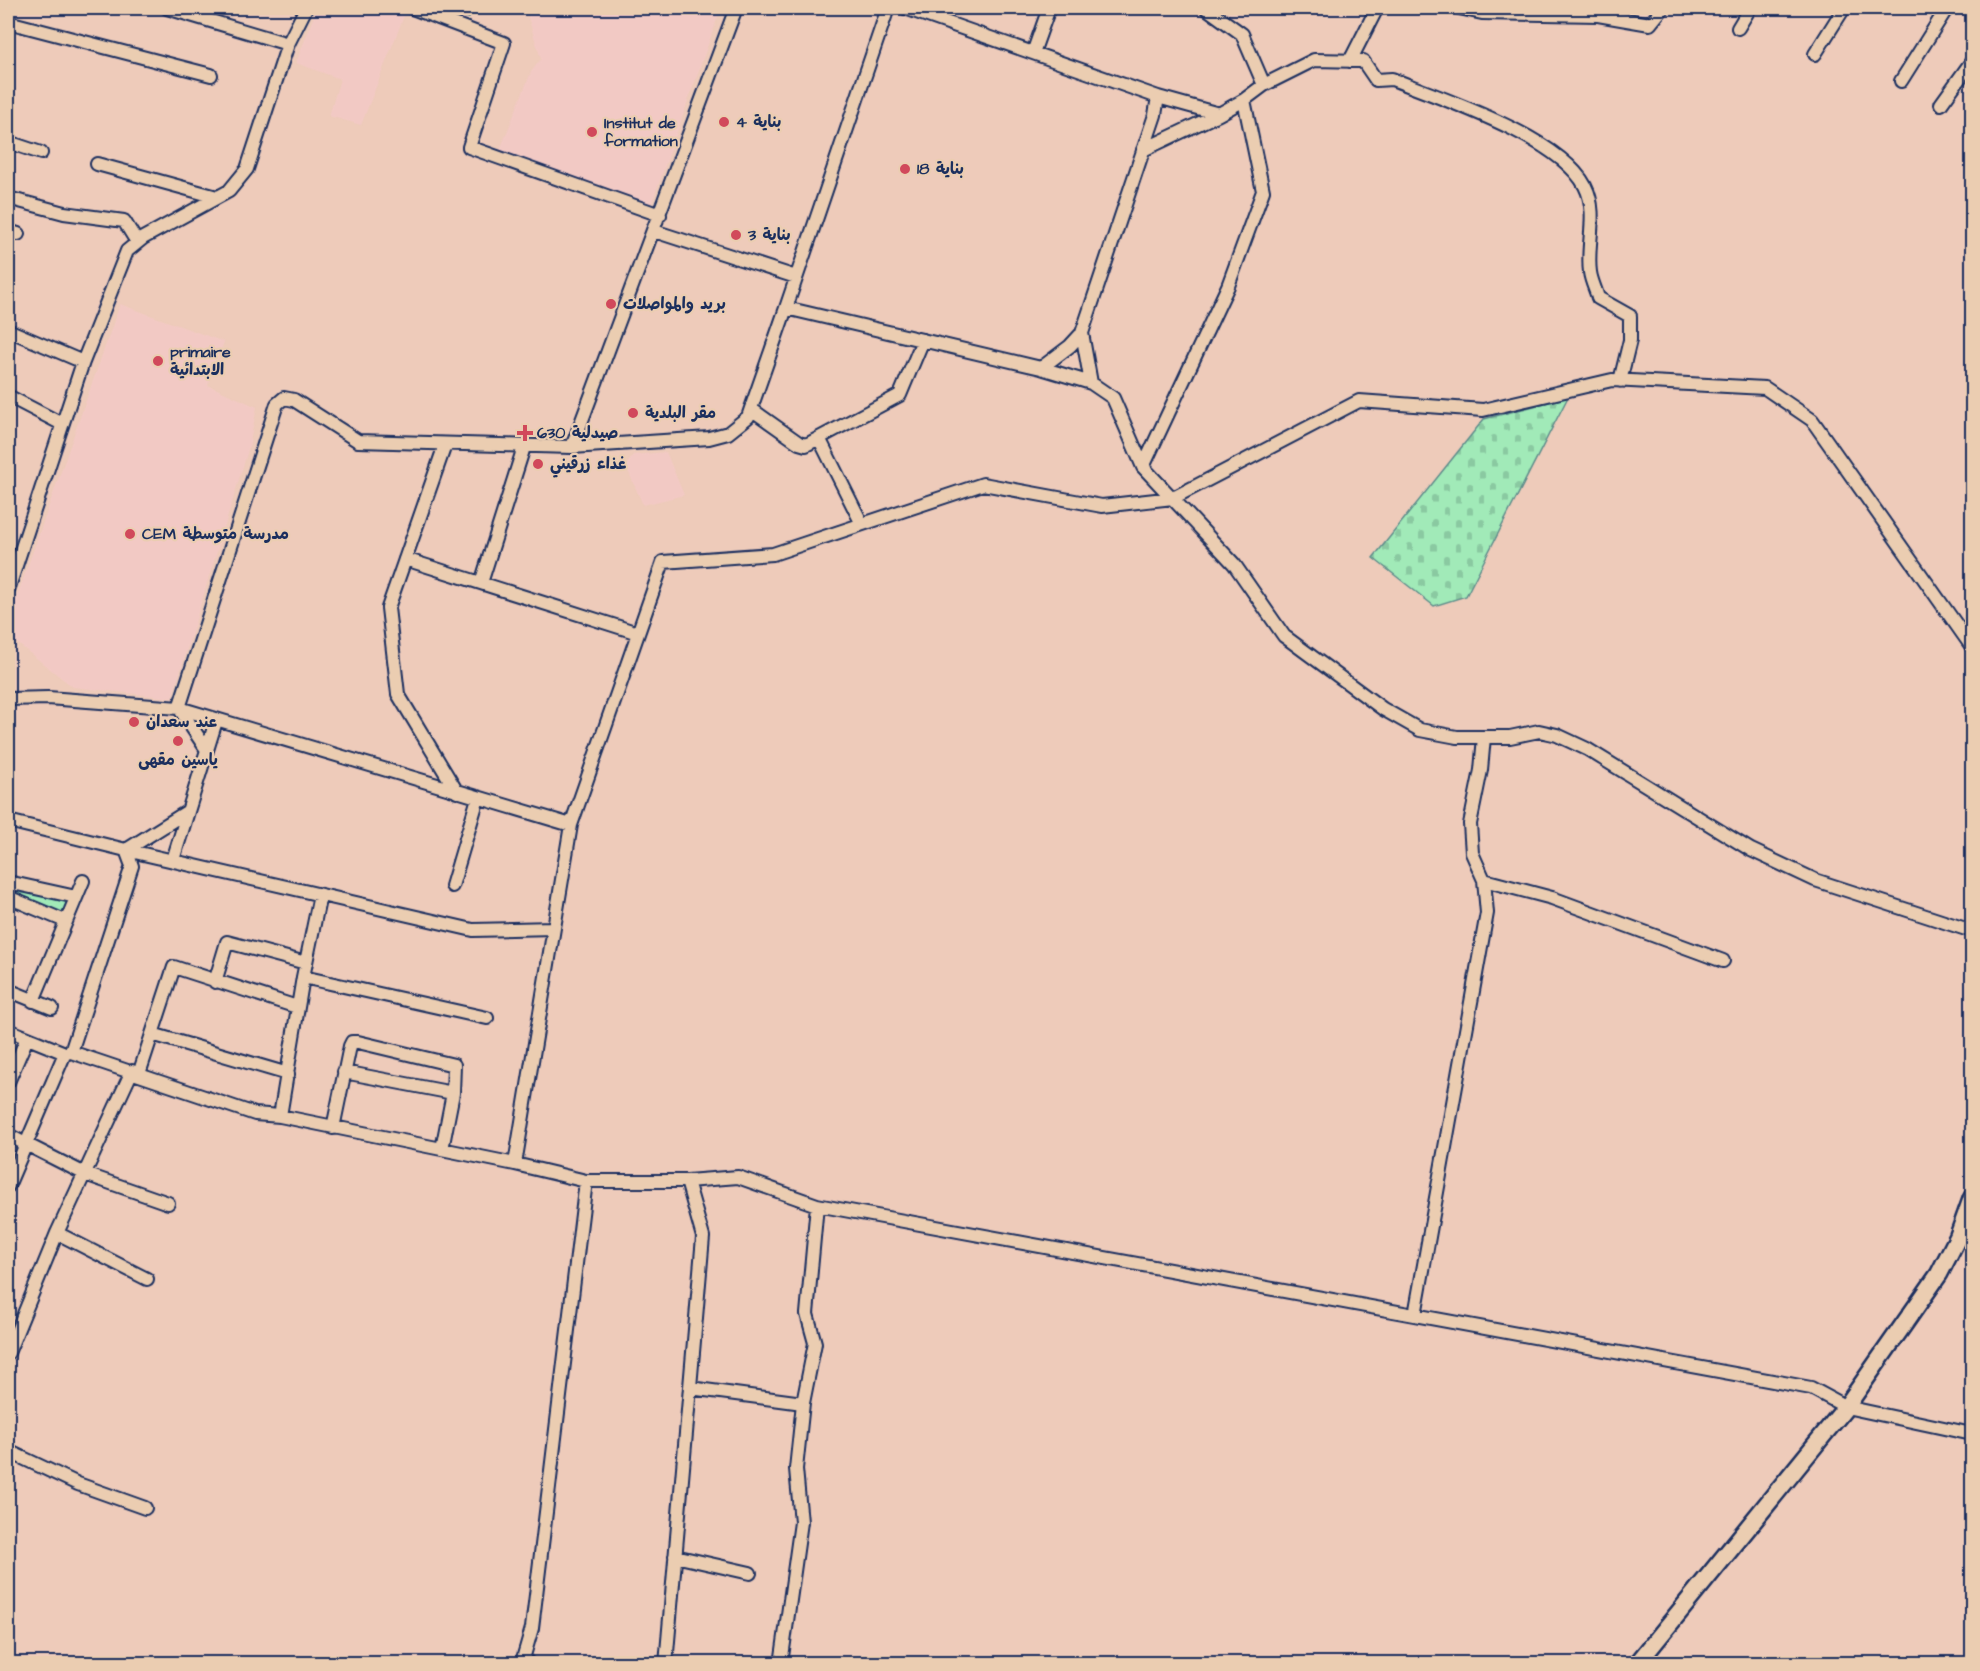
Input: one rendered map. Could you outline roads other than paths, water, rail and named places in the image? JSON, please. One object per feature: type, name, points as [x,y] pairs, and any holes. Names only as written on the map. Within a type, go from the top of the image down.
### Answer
[{"type":"street","points":[[167,8],[288,44]]},
{"type":"street","points":[[8,590],[83,362],[127,251],[137,242],[229,191],[247,169],[288,44],[306,8]]},
{"type":"street","points":[[412,8],[504,43],[469,147],[660,214]]},
{"type":"street","points":[[572,447],[736,8]]},
{"type":"street","points":[[179,708],[277,404],[284,398],[294,400],[358,441],[445,446],[572,447],[709,438],[728,433],[739,427],[751,409],[888,8]]},
{"type":"street","points":[[905,8],[1158,98],[1219,114]]},
{"type":"street","points":[[1033,53],[1049,8]]},
{"type":"street","points":[[1206,8],[1242,34],[1264,85]]},
{"type":"street","points":[[1350,61],[1377,8]]},
{"type":"street","points":[[1459,8],[1482,13],[1600,11],[1653,24],[1663,8]]},
{"type":"street","points":[[1738,28],[1750,8]]},
{"type":"street","points":[[1815,54],[1844,8]]},
{"type":"street","points":[[1901,81],[1947,8]]},
{"type":"street","points":[[8,22],[211,75]]},
{"type":"street","points":[[1143,150],[1219,114],[1264,85],[1314,60],[1363,61],[1376,80],[1392,79],[1494,119],[1553,153],[1585,186],[1592,212],[1590,272],[1598,298],[1630,316],[1630,340],[1620,381]]},
{"type":"street","points":[[1941,104],[1972,61]]},
{"type":"street","points":[[1041,368],[1070,346],[1082,333],[1158,98]]},
{"type":"street","points":[[1143,467],[1228,286],[1263,191],[1244,100]]},
{"type":"street","points":[[8,142],[40,153]]},
{"type":"street","points":[[97,164],[217,197]]},
{"type":"street","points":[[8,198],[64,213],[124,221],[137,242]]},
{"type":"street","points":[[654,231],[796,277]]},
{"type":"street","points":[[786,308],[1041,368],[1091,383],[1113,398],[1143,467],[1234,564],[1284,636],[1383,709],[1420,730],[1457,737],[1510,737],[1539,731],[1557,735],[1587,749],[1751,850],[1815,880],[1972,931]]},
{"type":"street","points":[[8,330],[83,362]]},
{"type":"street","points":[[1082,333],[1091,383]]},
{"type":"street","points":[[751,409],[802,445],[900,395],[923,340]]},
{"type":"street","points":[[515,1164],[571,825],[663,562],[772,554],[983,484],[1102,506],[1173,498],[1359,401],[1483,410],[1612,380],[1765,388],[1812,420],[1972,647]]},
{"type":"street","points":[[8,396],[62,424]]},
{"type":"street","points":[[819,438],[862,524]]},
{"type":"street","points":[[445,446],[388,608],[398,694],[457,792]]},
{"type":"street","points":[[480,583],[524,447]]},
{"type":"street","points":[[405,559],[638,633]]},
{"type":"street","points":[[8,699],[48,698],[179,708],[216,721],[571,825]]},
{"type":"street","points":[[179,708],[207,750]]},
{"type":"street","points":[[173,860],[216,721]]},
{"type":"street","points":[[1415,1315],[1487,913],[1484,880],[1472,853],[1470,824],[1481,770],[1484,737]]},
{"type":"street","points":[[452,886],[478,798]]},
{"type":"street","points":[[126,850],[188,811]]},
{"type":"street","points":[[8,821],[473,930],[554,928]]},
{"type":"street","points":[[8,1186],[68,1052],[132,866],[126,850]]},
{"type":"street","points":[[1484,880],[1551,898],[1723,961]]},
{"type":"street","points":[[33,1001],[83,881]]},
{"type":"street","points":[[8,882],[76,897]]},
{"type":"street","points":[[280,1116],[297,1007],[320,895]]},
{"type":"street","points":[[8,897],[65,921]]},
{"type":"street","points":[[215,982],[227,942],[306,963]]},
{"type":"street","points":[[8,1353],[57,1233],[136,1073],[152,1034],[174,967],[297,1007]]},
{"type":"street","points":[[303,977],[487,1017]]},
{"type":"street","points":[[8,990],[52,1008]]},
{"type":"street","points":[[8,1030],[255,1114],[280,1116],[515,1164],[586,1181],[687,1181],[738,1177],[817,1205],[1811,1388],[1846,1407],[1972,1434]]},
{"type":"street","points":[[152,1034],[288,1074]]},
{"type":"street","points":[[8,1082],[27,1038]]},
{"type":"street","points":[[333,1128],[350,1046],[358,1042],[454,1065],[453,1093],[442,1149]]},
{"type":"street","points":[[344,1072],[453,1093]]},
{"type":"street","points":[[8,1135],[26,1142],[85,1174],[168,1203]]},
{"type":"street","points":[[530,1664],[523,1659],[532,1628],[586,1181]]},
{"type":"street","points":[[666,1664],[703,1237],[687,1181]]},
{"type":"street","points":[[1637,1664],[1846,1407],[1939,1274],[1958,1237],[1972,1198]]},
{"type":"street","points":[[781,1664],[801,1522],[796,1469],[803,1403],[815,1343],[807,1314],[817,1205]]},
{"type":"street","points":[[57,1233],[147,1279]]},
{"type":"street","points":[[690,1388],[803,1403]]},
{"type":"street","points":[[8,1451],[78,1484],[145,1508]]},
{"type":"street","points":[[675,1556],[750,1573]]},
{"type":"place","name":"بناية 4","points":[[724,122]]},
{"type":"place","name":"Institut de formation","points":[[592,132]]},
{"type":"place","name":"بناية 18","points":[[905,169]]},
{"type":"place","name":"بناية 3","points":[[736,235]]},
{"type":"place","name":"بريد والمواصلات","points":[[611,304]]},
{"type":"place","name":"primaire الابتدائية","points":[[158,361]]},
{"type":"place","name":"مقر البلدية","points":[[633,413]]},
{"type":"place","name":"صيدلية 630","points":[[525,433]]},
{"type":"place","name":"غذاء زرقيني","points":[[538,464]]},
{"type":"place","name":"CEM مدرسة متوسطة","points":[[130,534]]},
{"type":"place","name":"عند سعدان","points":[[134,722]]},
{"type":"place","name":"ياسين مقهى","points":[[178,741]]}]
